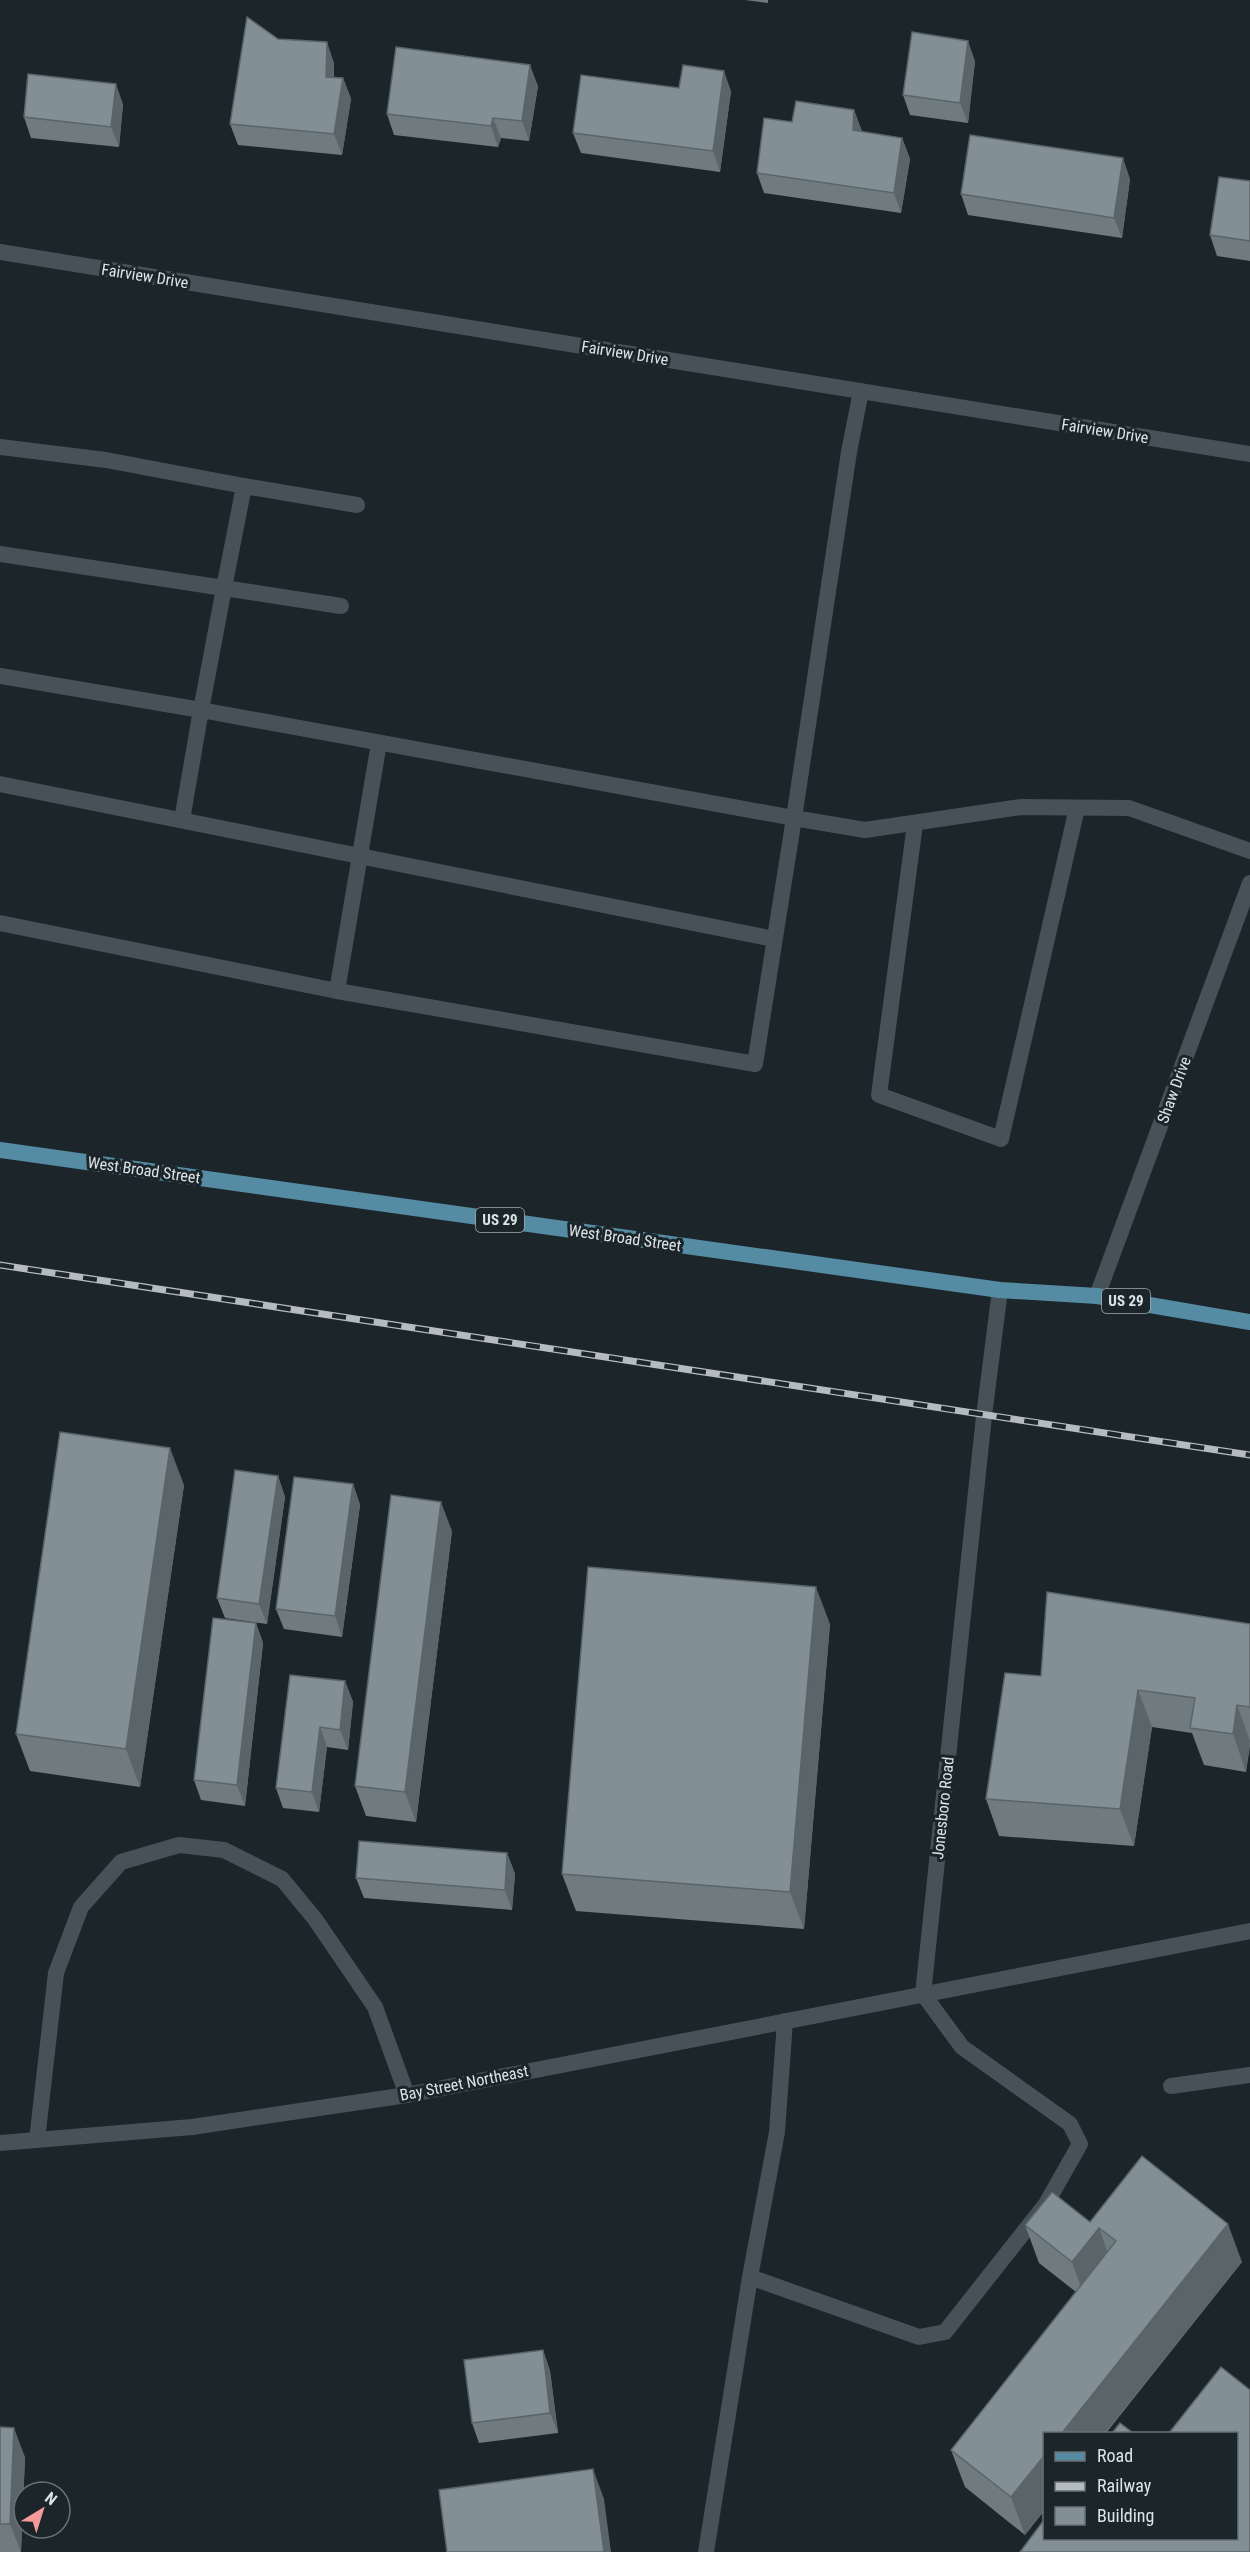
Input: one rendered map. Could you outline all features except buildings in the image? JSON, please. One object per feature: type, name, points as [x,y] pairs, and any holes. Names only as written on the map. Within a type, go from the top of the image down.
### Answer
[{"type":"main road","name":"West Broad Street","points":[[0,1150],[1000,1290],[1097,1296],[1250,1322]]},
{"type":"street","name":"Fairview Drive","points":[[0,252],[1250,454]]},
{"type":"street","points":[[0,922],[337,991],[755,1064],[849,452],[861,391]]},
{"type":"street","points":[[0,447],[106,460],[357,505]]},
{"type":"street","points":[[182,820],[244,486]]},
{"type":"street","points":[[0,554],[341,606]]},
{"type":"street","points":[[0,676],[865,830],[1021,807],[1129,808],[1250,851]]},
{"type":"street","points":[[337,991],[379,742]]},
{"type":"street","points":[[0,784],[774,939]]},
{"type":"street","points":[[915,824],[879,1095],[1001,1139],[1077,807]]},
{"type":"street","name":"Shaw Drive","points":[[1097,1296],[1250,883]]},
{"type":"street","name":"Jonesboro Road","points":[[923,1994],[984,1416],[1000,1290]]},
{"type":"street","points":[[37,2140],[56,1973],[81,1907],[121,1862],[179,1845],[224,1850],[282,1879],[315,1919],[375,2007],[407,2095]]},
{"type":"street","points":[[750,2277],[919,2337],[945,2332],[1046,2204],[1080,2144],[1071,2124],[962,2048],[923,1994],[1250,1931]]},
{"type":"street","name":"Bay Street Northeast","points":[[0,2143],[192,2127],[407,2095],[923,1994]]},
{"type":"street","points":[[706,2552],[750,2277],[777,2132],[785,2021]]},
{"type":"street","points":[[1171,2086],[1250,2075]]},
{"type":"railway","points":[[0,1265],[1250,1455]]}]
